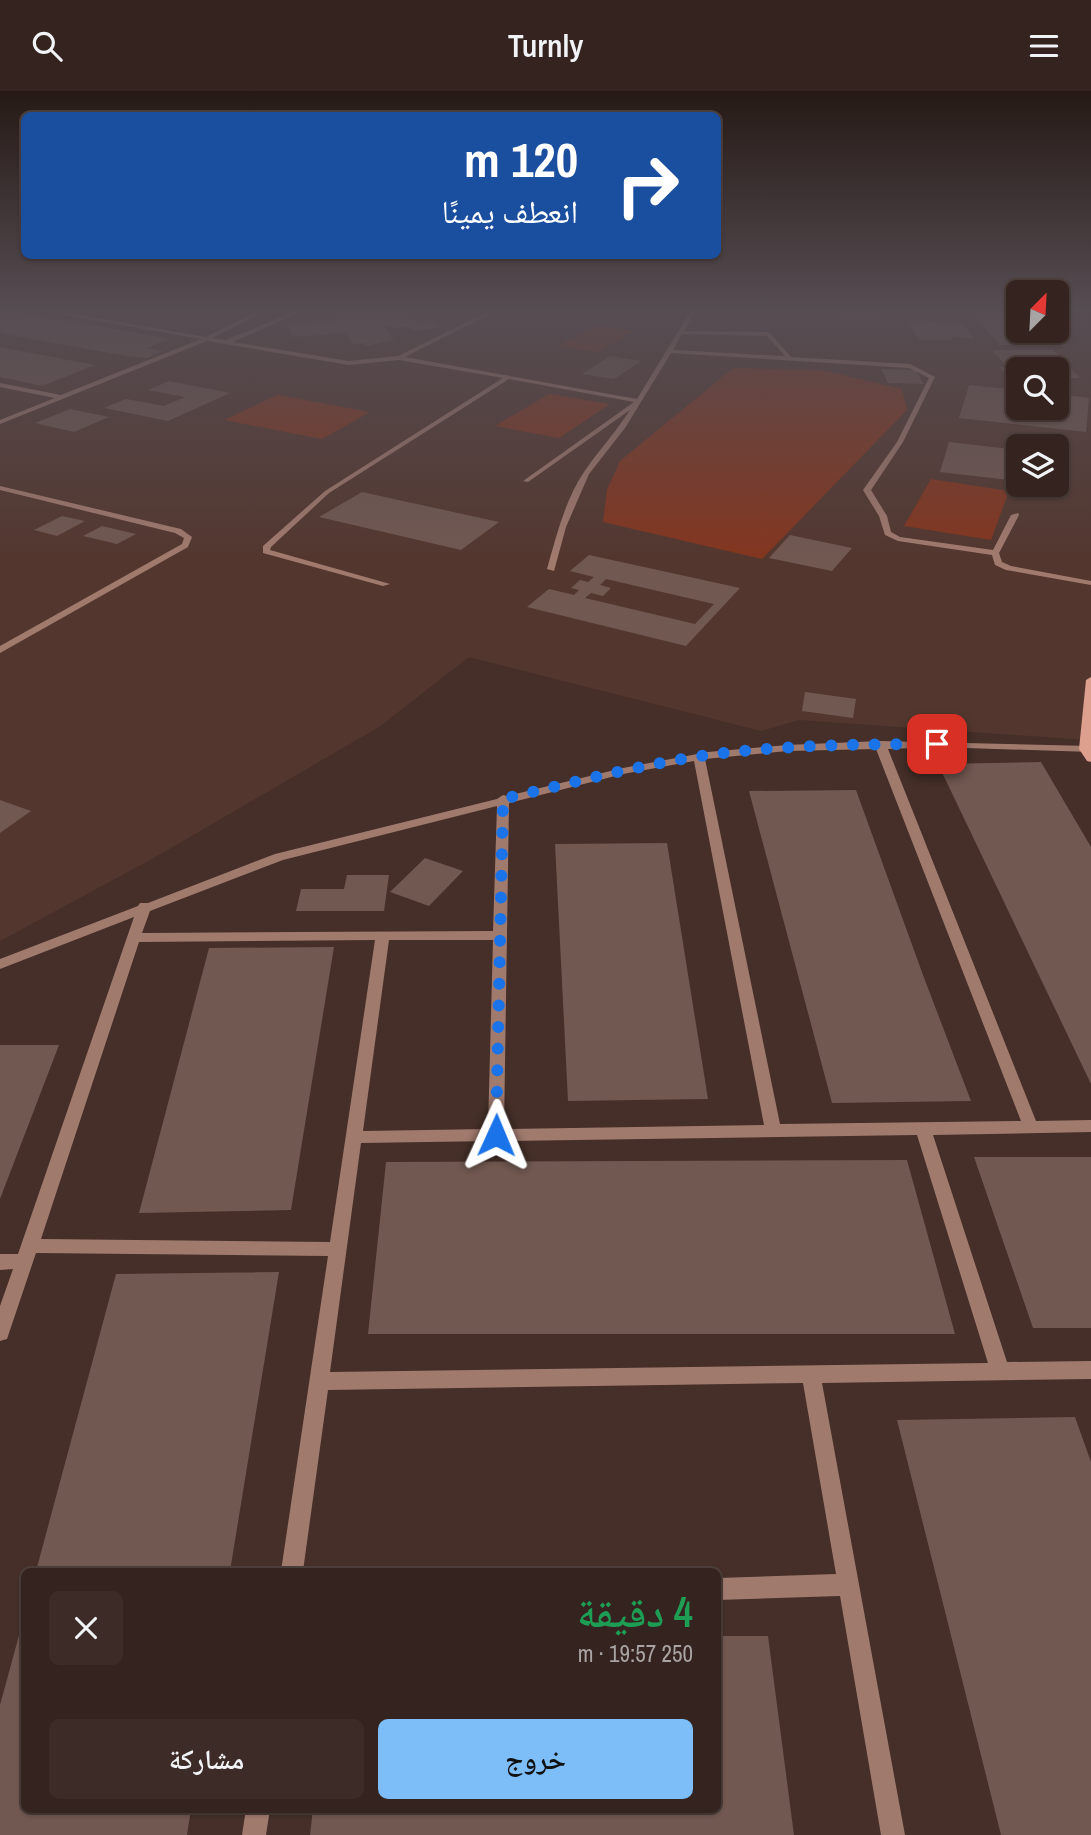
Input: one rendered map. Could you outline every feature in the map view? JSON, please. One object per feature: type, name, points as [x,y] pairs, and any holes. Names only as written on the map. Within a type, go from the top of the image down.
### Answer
[{"type":"street","points":[[0,964],[279,856],[623,771],[699,757],[787,748],[880,744],[1089,752],[1091,680]]},
{"type":"street","points":[[880,744],[1031,1127]]},
{"type":"street","points":[[699,757],[773,1131]]},
{"type":"street","points":[[496,1135],[503,799]]},
{"type":"street","points":[[0,1333],[145,906]]},
{"type":"street","points":[[134,938],[500,935]]},
{"type":"street","points":[[292,1568],[383,936]]},
{"type":"street","points":[[354,1137],[1091,1126]]},
{"type":"street","points":[[923,1129],[1000,1371]]},
{"type":"street","points":[[0,1262],[27,1254],[338,1249]]},
{"type":"street","points":[[319,1381],[1091,1370]]},
{"type":"street","points":[[811,1374],[894,1835]]},
{"type":"street","points":[[721,1588],[849,1585]]},
{"type":"street","points":[[254,1835],[257,1813]]},
{"type":"lane","points":[[43,393],[61,397]]},
{"type":"lane","points":[[0,422],[70,393]]},
{"type":"lane","points":[[386,584],[267,551],[267,546],[327,492],[482,393]]},
{"type":"lane","points":[[597,393],[639,401]]},
{"type":"lane","points":[[551,569],[562,527],[586,474],[644,393]]},
{"type":"lane","points":[[924,393],[900,442],[867,491],[883,516],[888,533],[898,539],[995,553]]},
{"type":"lane","points":[[526,481],[639,401]]},
{"type":"lane","points":[[0,488],[178,531],[188,537],[185,545],[0,650]]},
{"type":"lane","points":[[1015,516],[995,553],[998,563],[1009,568],[1091,583]]},
{"type":"shaded area","points":[[0,393],[1006,393],[1006,420],[1069,420],[1069,393],[1091,393],[1091,693],[1088,740],[799,720],[761,731],[469,657],[379,727],[152,859],[0,941]]},
{"type":"shaded area","points":[[702,393],[903,393],[907,410],[762,559],[603,522],[607,490],[620,461]]},
{"type":"shaded area","points":[[549,394],[610,404],[559,438],[495,426]]},
{"type":"shaded area","points":[[277,395],[370,412],[322,439],[224,420]]},
{"type":"shaded area","points":[[931,479],[1006,491],[1007,497],[991,540],[904,526]]},
{"type":"building","points":[[166,393],[229,393],[168,421],[104,408],[126,399],[164,406],[185,397]]},
{"type":"building","points":[[966,393],[1006,393],[1006,420],[1069,420],[1069,396],[1089,398],[1086,432],[959,418]]},
{"type":"building","points":[[70,409],[109,417],[74,432],[35,423]]},
{"type":"building","points":[[949,442],[1006,449],[1006,480],[940,472]]},
{"type":"building","points":[[362,492],[499,522],[461,550],[319,517]]},
{"type":"building","points":[[62,516],[85,521],[57,536],[34,530]]},
{"type":"building","points":[[102,526],[136,534],[117,544],[83,536]]},
{"type":"building","points":[[790,535],[852,548],[832,571],[769,558]]},
{"type":"building","points":[[589,555],[740,588],[686,646],[527,607],[549,589],[574,595],[579,590],[571,588],[580,580],[588,582],[594,577],[570,571]],"holes":[[[606,579],[714,604],[695,624],[585,598],[591,593],[603,596],[611,588],[600,585]]]},
{"type":"building","points":[[805,692],[856,699],[853,718],[802,711]]},
{"type":"building","points":[[1041,762],[1091,847],[1091,1084],[938,764]]},
{"type":"building","points":[[856,790],[971,1101],[832,1103],[749,791]]},
{"type":"building","points":[[0,800],[31,811],[0,833]]},
{"type":"building","points":[[667,843],[708,1099],[568,1101],[555,844]]},
{"type":"building","points":[[425,858],[463,871],[429,906],[390,892]]},
{"type":"building","points":[[347,875],[389,875],[384,911],[296,911],[301,889],[344,889]]},
{"type":"building","points":[[334,947],[291,1210],[139,1213],[209,948]]},
{"type":"building","points":[[0,1045],[59,1045],[0,1199]]},
{"type":"building","points":[[974,1157],[1091,1157],[1091,1328],[1033,1328]]},
{"type":"building","points":[[907,1160],[955,1334],[368,1334],[386,1162]]},
{"type":"building","points":[[279,1272],[230,1568],[37,1568],[116,1274]]},
{"type":"building","points":[[1075,1417],[1091,1462],[1091,1835],[1001,1835],[897,1420]]},
{"type":"building","points":[[21,1628],[21,1813],[190,1813],[187,1835],[0,1835],[0,1705]]},
{"type":"building","points":[[721,1636],[768,1636],[794,1835],[310,1835],[313,1813],[721,1813]]},
{"type":"route","points":[[496,1135],[503,799],[623,771],[708,755],[787,748],[937,744]]}]
